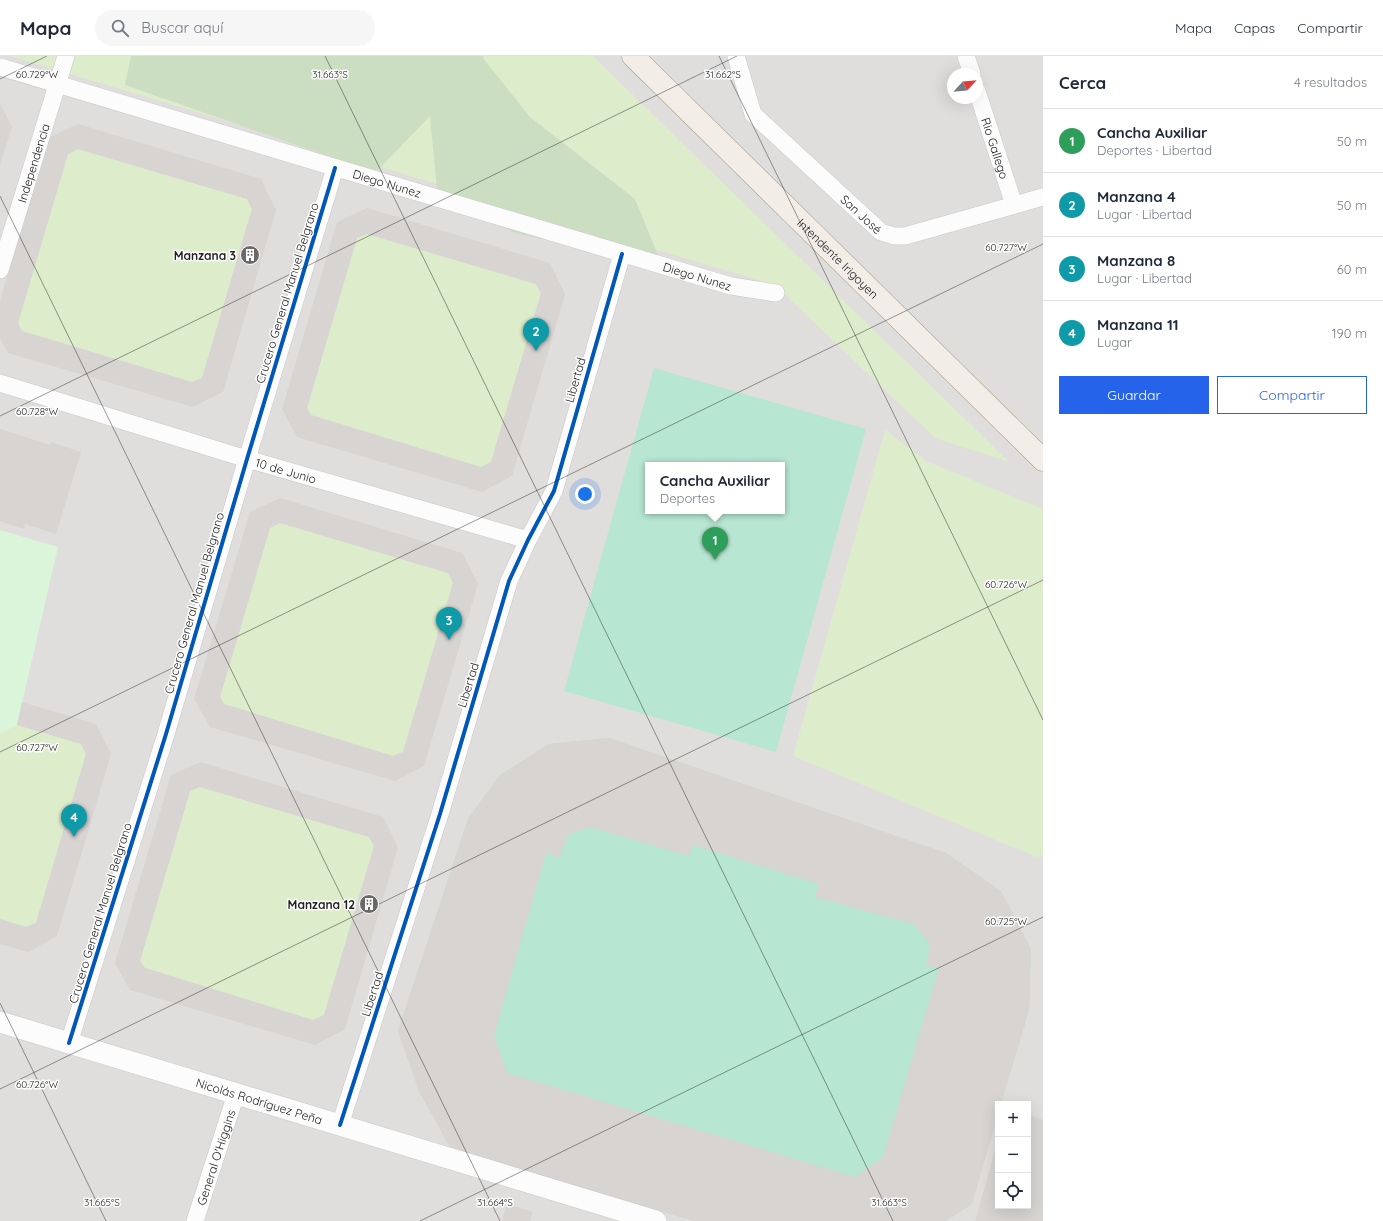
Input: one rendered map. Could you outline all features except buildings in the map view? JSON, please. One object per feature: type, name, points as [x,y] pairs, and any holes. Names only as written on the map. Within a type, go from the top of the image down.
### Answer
[{"type":"main road","name":"Intendente Irigoyen","points":[[633,56],[1043,460]]},
{"type":"street","name":"Independencia","points":[[0,270],[66,56]]},
{"type":"street","name":"San José","points":[[736,56],[753,114],[881,232],[894,236],[905,236],[1043,197]]},
{"type":"street","points":[[966,56],[970,68]]},
{"type":"street","name":"Diego Nunez","points":[[0,67],[731,286],[776,292]]},
{"type":"street","name":"Rio Gallego","points":[[981,104],[1014,205]]},
{"type":"street","name":"Crucero General Manuel Belgrano","points":[[69,1043],[166,734],[335,168]]},
{"type":"street","name":"Libertad","points":[[340,1125],[440,814],[509,581],[528,540],[554,491],[622,254]]},
{"type":"street","name":"10 de Junio","points":[[0,382],[247,459],[528,540]]},
{"type":"street","name":"Nicolás Rodríguez Peña","points":[[0,1022],[656,1221]]},
{"type":"street","name":"General O'Higgins","points":[[195,1221],[236,1094]]},
{"type":"shaded area","points":[[0,56],[1043,56],[1043,1221],[0,1221]]},
{"type":"green space","points":[[10,56],[593,56],[1009,462],[935,438],[775,285]]},
{"type":"green space","points":[[131,56],[484,56],[483,58],[530,117],[635,199],[662,265],[514,233],[437,189],[430,116],[377,171],[380,174],[125,85]]},
{"type":"green space","points":[[78,149],[247,199],[252,209],[202,378],[192,382],[22,331],[18,323],[68,154]]},
{"type":"green space","points":[[367,234],[536,284],[541,293],[491,462],[481,467],[311,415],[307,408],[357,238]]},
{"type":"green space","points":[[654,368],[866,429],[776,752],[564,691]]},
{"type":"green space","points":[[885,430],[926,461],[1043,509],[1043,856],[1037,857],[793,756]]},
{"type":"green space","points":[[280,523],[448,573],[453,583],[403,752],[393,756],[224,704],[220,697],[270,528]]},
{"type":"green space","points":[[0,530],[58,547],[17,725],[0,734]]},
{"type":"green space","points":[[17,725],[81,744],[86,754],[36,923],[26,927],[0,919],[0,734]]},
{"type":"green space","points":[[609,738],[946,853],[1001,891],[1031,949],[1029,1010],[1002,1101],[995,1101],[995,1116],[972,1204],[946,1221],[694,1221],[451,1149],[419,1091],[398,1031],[468,819],[500,775],[549,744]]},
{"type":"green space","points":[[200,787],[369,837],[374,846],[324,1015],[313,1020],[145,968],[140,961],[190,791]]},
{"type":"cycle path","points":[[69,1043],[166,734],[335,168]]},
{"type":"cycle path","points":[[340,1125],[440,814],[509,581],[528,540],[554,491],[622,254]]},
{"type":"place","name":"Manzana 3","points":[[250,255]]},
{"type":"place","name":"Manzana 4","points":[[536,351]]},
{"type":"place","name":"Cancha Auxiliar","points":[[715,560]]},
{"type":"place","name":"Manzana 8","points":[[449,640]]},
{"type":"place","name":"Manzana 11","points":[[74,837]]},
{"type":"place","name":"Manzana 12","points":[[369,904]]}]
